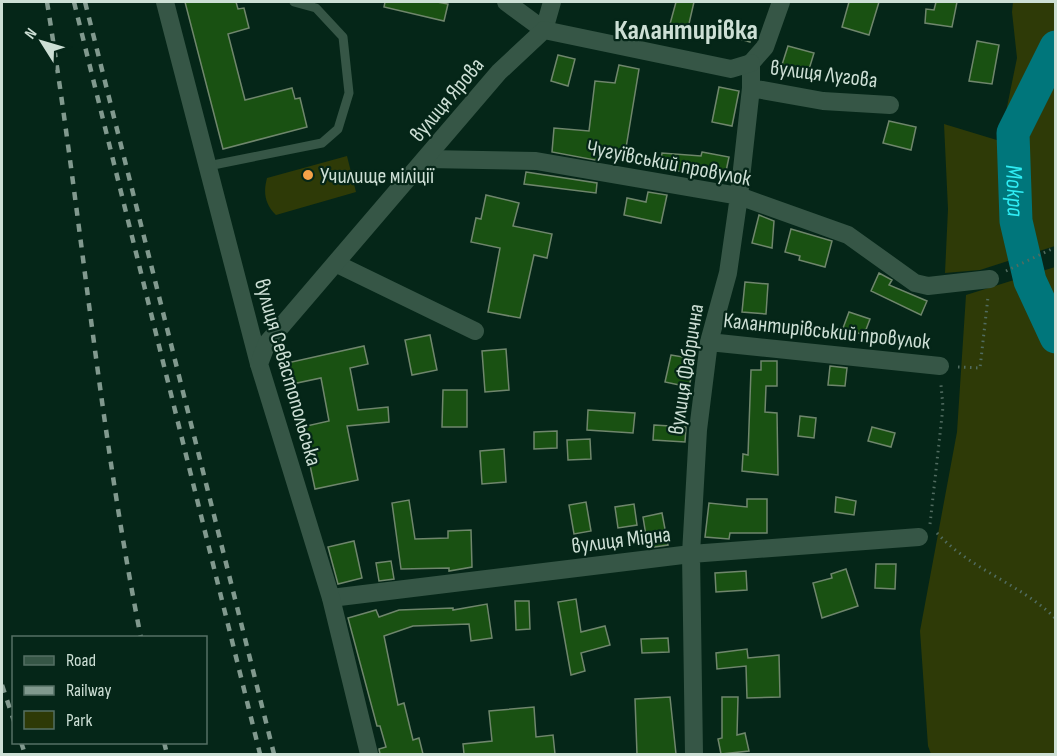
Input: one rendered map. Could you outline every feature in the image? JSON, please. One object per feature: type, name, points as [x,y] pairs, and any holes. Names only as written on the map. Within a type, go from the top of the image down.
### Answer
[{"type":"street","name":"вулиця Севастопольська","points":[[165,2],[259,364],[330,598],[369,754]]},
{"type":"street","name":"вулиця Лугова","points":[[506,2],[544,30],[731,69],[751,63]]},
{"type":"street","points":[[544,30],[552,2]]},
{"type":"street","points":[[751,63],[765,47],[780,2]]},
{"type":"street","name":"вулиця Ярова","points":[[259,364],[267,343],[281,325],[337,264],[499,72],[544,30]]},
{"type":"street","name":"вулиця Фабрична","points":[[694,754],[691,554],[698,430],[709,342],[728,273],[751,88],[751,63]]},
{"type":"street","name":"вулиця Лугова","points":[[751,88],[823,101],[890,105]]},
{"type":"street","name":"Чугуївський провулок","points":[[427,159],[536,161],[739,196],[848,235],[915,283],[928,286],[990,279]]},
{"type":"street","points":[[337,264],[475,331]]},
{"type":"street","name":"Калантирівський провулок","points":[[709,342],[940,366]]},
{"type":"street","name":"вулиця Мідна","points":[[330,598],[691,554],[924,531]]},
{"type":"lane","points":[[208,166],[322,143],[338,129],[349,93],[343,37],[316,8],[294,2]]},
{"type":"path","points":[[1056,247],[990,279],[980,368],[940,366],[943,407],[924,531],[974,565],[1042,605],[1056,619]]},
{"type":"green space","points":[[1013,2],[1055,2],[1055,246],[980,270],[945,273],[948,209],[944,124],[1000,141],[1017,58]]},
{"type":"green space","points":[[347,156],[356,192],[276,215],[269,207],[265,193],[267,178]]},
{"type":"green space","points":[[1055,267],[1055,754],[931,754],[928,746],[920,631],[957,432],[966,295]]},
{"type":"building","points":[[185,2],[236,2],[238,9],[244,8],[249,28],[228,34],[245,100],[292,88],[295,99],[300,98],[307,127],[223,149]]},
{"type":"building","points":[[385,2],[448,4],[444,21],[384,7]]},
{"type":"building","points":[[676,2],[694,2],[688,28],[670,24]]},
{"type":"building","points":[[849,2],[879,2],[869,35],[842,27]]},
{"type":"building","points":[[936,2],[957,2],[952,27],[925,23],[926,9],[934,10]]},
{"type":"building","points":[[727,20],[754,27],[750,42],[723,34]]},
{"type":"building","points":[[977,41],[999,45],[992,84],[969,81]]},
{"type":"building","points":[[788,46],[814,53],[806,79],[780,71]]},
{"type":"building","points":[[558,55],[575,59],[568,86],[551,81]]},
{"type":"building","points":[[619,65],[639,69],[624,160],[601,156],[600,161],[552,152],[554,128],[589,131],[595,81],[615,83]]},
{"type":"building","points":[[719,87],[739,91],[732,126],[712,122]]},
{"type":"building","points":[[889,121],[916,127],[911,150],[883,143]]},
{"type":"building","points":[[702,152],[729,157],[725,176],[686,168],[686,172],[660,169],[662,153],[701,156]]},
{"type":"building","points":[[526,172],[597,183],[596,193],[524,184]]},
{"type":"building","points":[[648,192],[667,195],[661,223],[624,215],[627,198],[646,202]]},
{"type":"building","points":[[486,195],[519,203],[513,226],[552,234],[547,258],[534,255],[520,318],[488,312],[500,248],[471,242],[476,218],[481,219]]},
{"type":"building","points":[[759,215],[774,221],[772,248],[752,243]]},
{"type":"building","points":[[791,229],[832,241],[825,267],[799,260],[800,256],[785,252]]},
{"type":"building","points":[[879,273],[892,280],[889,285],[927,301],[921,315],[871,291]]},
{"type":"building","points":[[745,282],[768,284],[766,314],[742,312]]},
{"type":"building","points":[[849,312],[870,319],[864,335],[843,328]]},
{"type":"building","points":[[430,335],[437,370],[412,375],[405,340]]},
{"type":"building","points":[[364,346],[368,364],[350,368],[358,410],[388,407],[389,422],[347,426],[358,480],[315,489],[302,427],[329,421],[321,378],[292,384],[287,363]]},
{"type":"building","points":[[506,349],[509,390],[485,392],[482,351]]},
{"type":"building","points":[[671,355],[695,359],[689,387],[665,382]]},
{"type":"building","points":[[761,361],[777,361],[777,386],[766,386],[765,412],[777,413],[778,475],[742,471],[743,454],[748,455],[751,370],[761,370]]},
{"type":"building","points":[[830,366],[847,368],[845,386],[828,385]]},
{"type":"building","points":[[443,390],[467,390],[467,427],[442,427]]},
{"type":"building","points":[[588,410],[635,413],[633,433],[587,430]]},
{"type":"building","points":[[800,416],[816,418],[814,438],[798,436]]},
{"type":"building","points":[[654,425],[686,427],[685,442],[653,440]]},
{"type":"building","points":[[872,427],[895,433],[891,447],[868,441]]},
{"type":"building","points":[[557,431],[557,448],[534,449],[534,432]]},
{"type":"building","points":[[590,439],[591,459],[568,460],[567,440]]},
{"type":"building","points":[[504,449],[506,482],[482,484],[480,451]]},
{"type":"building","points":[[836,497],[856,501],[854,515],[835,512]]},
{"type":"building","points":[[747,499],[767,499],[767,533],[730,533],[729,539],[705,537],[709,503],[747,507]]},
{"type":"building","points":[[409,500],[415,539],[448,538],[448,531],[471,530],[472,567],[449,571],[449,568],[401,569],[392,503]]},
{"type":"building","points":[[586,502],[591,531],[574,534],[569,505]]},
{"type":"building","points":[[634,504],[637,525],[618,528],[615,507]]},
{"type":"building","points":[[662,513],[668,545],[648,548],[643,517]]},
{"type":"building","points":[[354,541],[362,578],[338,584],[328,547]]},
{"type":"building","points":[[391,561],[394,579],[379,581],[376,563]]},
{"type":"building","points":[[876,564],[896,564],[895,589],[875,588]]},
{"type":"building","points":[[846,569],[858,606],[822,618],[813,583],[832,578],[831,574]]},
{"type":"building","points":[[746,571],[747,590],[716,592],[715,573]]},
{"type":"building","points":[[576,599],[581,632],[605,626],[610,645],[581,653],[585,671],[571,675],[558,602]]},
{"type":"building","points":[[515,601],[529,601],[530,629],[516,630]]},
{"type":"building","points":[[487,604],[492,638],[471,641],[469,624],[413,626],[384,636],[398,705],[404,703],[413,740],[419,738],[423,754],[380,754],[379,749],[386,747],[380,726],[377,726],[348,618],[376,610],[379,617],[399,610],[453,608],[453,610]]},
{"type":"building","points":[[668,638],[669,652],[642,653],[641,639]]},
{"type":"building","points":[[747,649],[748,658],[779,655],[780,697],[747,698],[746,666],[717,669],[716,653]]},
{"type":"building","points":[[670,697],[676,754],[637,754],[635,699]]},
{"type":"building","points":[[722,697],[738,697],[737,735],[745,733],[749,751],[721,754],[718,739],[722,738]]},
{"type":"building","points":[[534,707],[536,737],[553,735],[555,754],[464,754],[463,744],[492,741],[489,711]]},
{"type":"waterway","name":"Мокра","points":[[1056,47],[1013,133],[1016,221],[1030,281],[1056,337]]},
{"type":"railway","points":[[47,2],[113,479],[141,636]]},
{"type":"railway","points":[[74,2],[260,754]]},
{"type":"railway","points":[[85,2],[274,754]]},
{"type":"railway","points":[[2,685],[12,715]]},
{"type":"railway","points":[[22,744],[25,754]]},
{"type":"railway","points":[[164,744],[167,754]]},
{"type":"place","name":"Училище міліції","points":[[308,175]]},
{"type":"district","name":"Калантирівка","points":[[686,29]]}]
